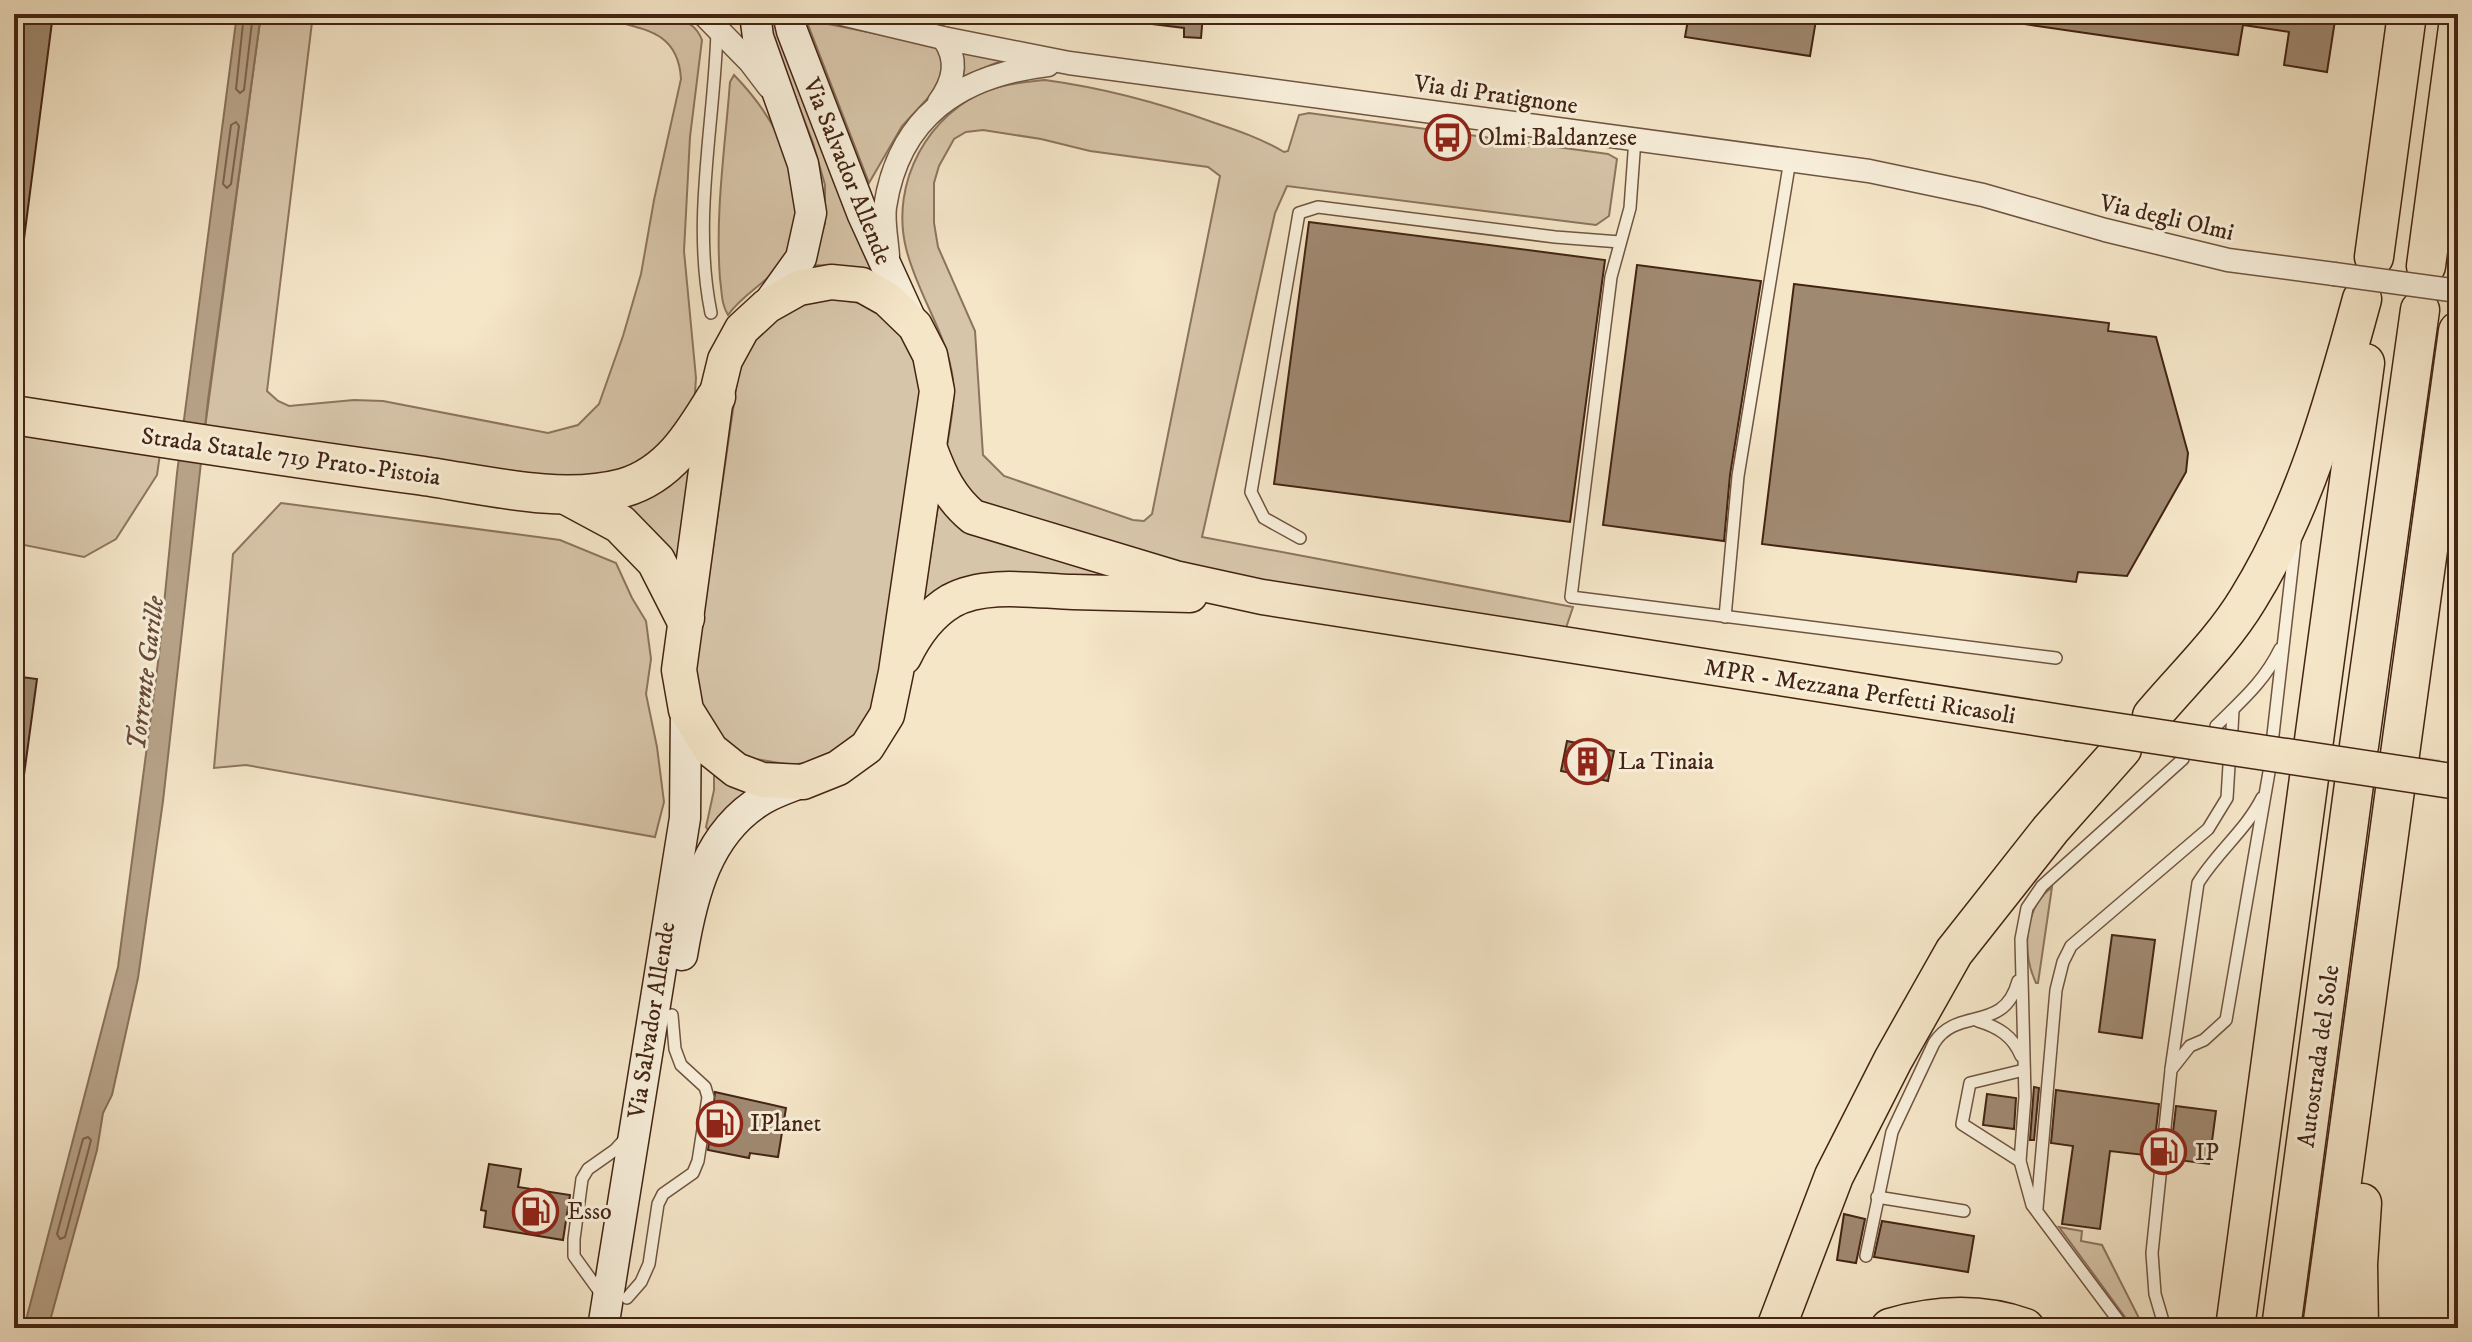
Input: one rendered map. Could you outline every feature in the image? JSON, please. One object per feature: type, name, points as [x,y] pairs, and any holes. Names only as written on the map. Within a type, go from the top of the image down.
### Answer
[{"type":"highway","points":[[2374,257],[2407,14]]},
{"type":"highway","points":[[2426,266],[2458,27]]},
{"type":"highway","points":[[2152,716],[2218,641],[2248,600],[2299,497],[2337,395],[2367,300],[2314,740]]},
{"type":"highway","points":[[2359,746],[2420,310]]},
{"type":"highway","points":[[2359,1328],[2358,1264],[2363,1187],[2429,550],[2458,331]]},
{"type":"highway","points":[[568,496],[624,487],[661,469],[689,442],[716,397]]},
{"type":"highway","name":"Strada Statale 719 Prato-Pistoia","points":[[14,415],[568,496]]},
{"type":"highway","points":[[568,496],[620,524],[638,542],[656,561],[685,618]]},
{"type":"highway","points":[[1776,1328],[1834,1176],[1893,1060],[1954,952],[2051,829],[2122,749]]},
{"type":"highway","name":"Autostrada del Sole","points":[[2322,1328],[2408,774]]},
{"type":"highway","points":[[2235,1328],[2309,778]]},
{"type":"highway","name":"Autostrada del Sole","points":[[2281,1328],[2354,784]]},
{"type":"highway","points":[[1890,1328],[1921,1319],[1953,1316],[2025,1328]]},
{"type":"main road","name":"Via Salvador Allende","points":[[615,1316],[636,1116],[685,818],[686,710],[679,670],[716,397],[725,360],[742,329],[767,306],[801,258],[811,213],[803,164],[758,37],[755,14]]},
{"type":"main road","name":"Via Salvador Allende","points":[[615,1316],[688,918],[697,885],[718,842],[739,816],[764,798],[838,768],[867,747],[887,715],[930,448],[937,391],[930,355],[889,274],[809,75],[788,14]]},
{"type":"main road","name":"Via Salvador Allende","points":[[767,306],[799,288],[831,282],[862,285],[887,299],[915,326]]},
{"type":"main road","name":"MPR - Mezzana Perfetti Ricasoli","points":[[930,448],[943,481],[956,502],[973,517],[1175,578],[1262,597],[2458,782]]},
{"type":"main road","name":"MPR - Mezzana Perfetti Ricasoli","points":[[896,672],[913,638],[929,619],[951,601],[975,593],[1027,591],[1262,597]]},
{"type":"main road","name":"Via Salvador Allende","points":[[686,710],[711,750],[736,770],[762,780],[803,782]]},
{"type":"street","points":[[842,14],[1069,63]]},
{"type":"street","points":[[710,21],[750,62],[778,99]]},
{"type":"street","points":[[889,274],[885,209],[892,179],[909,137],[948,89],[953,73],[950,47],[943,38]]},
{"type":"street","points":[[936,106],[987,77],[1020,68],[1069,63]]},
{"type":"street","name":"Via di Pratignone","points":[[1069,63],[1869,171]]},
{"type":"street","name":"Via degli Olmi","points":[[1869,171],[1983,195],[2105,230],[2228,260],[2458,291]]},
{"type":"lane","points":[[710,21],[702,229],[711,313]]},
{"type":"lane","points":[[1635,139],[1630,208],[1611,277],[1571,597],[2056,658]]},
{"type":"lane","points":[[1725,617],[1738,476],[1790,160]]},
{"type":"lane","points":[[1300,538],[1264,518],[1251,492],[1299,213],[1318,207],[1555,237],[1620,242]]},
{"type":"lane","points":[[2273,735],[2299,497]]},
{"type":"lane","points":[[2216,726],[2262,681],[2284,641]]},
{"type":"lane","points":[[2232,729],[2233,710]]},
{"type":"lane","points":[[2124,1328],[2037,1212],[2026,1189],[2020,1161],[2024,1068],[2021,939],[2027,908],[2042,886],[2183,759]]},
{"type":"lane","points":[[2037,1212],[2056,990],[2063,962],[2071,946],[2208,830],[2227,798],[2229,765]]},
{"type":"lane","points":[[2171,1070],[2190,1046],[2204,1040],[2226,1020],[2269,772]]},
{"type":"lane","points":[[2165,1328],[2155,1294],[2152,1253],[2171,1070],[2198,883],[2254,814],[2267,786]]},
{"type":"lane","points":[[1866,1256],[1892,1132],[1934,1043],[1953,1025],[1990,1016],[2005,1006],[2015,993],[2021,969]]},
{"type":"lane","points":[[636,1116],[627,1136],[615,1150],[588,1169],[582,1179],[574,1239],[574,1256],[615,1316],[641,1282],[649,1264],[658,1204],[663,1194],[693,1173],[698,1161],[708,1097],[705,1087],[681,1065],[675,1049],[672,1015]]},
{"type":"lane","points":[[1973,1019],[2002,1031],[2014,1041],[2024,1068]]},
{"type":"lane","points":[[2020,1161],[1962,1124],[1970,1083],[2024,1068]]},
{"type":"lane","points":[[1877,1197],[1964,1211]]},
{"type":"shaded area","points":[[261,14],[313,14],[267,391],[289,406],[354,400],[383,401],[548,433],[578,425],[599,404],[641,274],[681,79],[672,48],[662,38],[637,27],[591,14],[671,19],[682,21],[697,30],[702,40],[690,137],[684,251],[696,378],[694,407],[644,465],[579,480],[205,428]]},
{"type":"shaded area","points":[[768,14],[774,14],[873,271],[870,273],[837,266],[812,265],[825,223],[825,185],[813,143],[774,41]]},
{"type":"shaded area","points":[[807,22],[938,46],[944,68],[938,87],[902,126],[869,183]]},
{"type":"shaded area","points":[[962,49],[1012,61],[996,63],[962,77]]},
{"type":"shaded area","points":[[734,75],[777,134],[795,182],[798,206],[796,230],[788,253],[728,315],[720,279],[719,230],[730,82]]},
{"type":"shaded area","points":[[1045,80],[1153,103],[1242,132],[1284,152],[1288,151],[1299,115],[1309,113],[1608,154],[1617,159],[1609,216],[1596,225],[1287,186],[1275,213],[1202,537],[1573,607],[1566,628],[1195,572],[978,509],[945,459],[952,414],[953,379],[942,337],[906,248],[902,223],[904,199],[909,175],[919,153],[932,132],[949,114],[991,89]],"holes":[[[983,130],[1090,151],[1208,167],[1220,176],[1152,514],[1144,521],[1133,520],[1004,476],[983,455],[975,331],[938,247],[934,223],[934,183],[939,166],[954,139],[966,132]]]},
{"type":"shaded area","points":[[829,298],[860,303],[888,319],[912,348],[922,386],[881,667],[871,710],[854,736],[828,756],[791,765],[739,753],[723,741],[702,709],[695,672],[739,368],[760,329],[797,304]]},
{"type":"shaded area","points":[[14,430],[160,454],[157,475],[116,539],[84,557],[14,543]]},
{"type":"shaded area","points":[[694,454],[677,569],[606,500]]},
{"type":"shaded area","points":[[940,493],[1178,585],[923,603]]},
{"type":"shaded area","points":[[281,503],[560,540],[616,563],[646,621],[651,659],[646,694],[664,802],[655,837],[246,765],[214,768],[233,554]]},
{"type":"shaded area","points":[[714,775],[747,793],[708,830],[706,827]]},
{"type":"shaded area","points":[[2052,887],[2036,983],[2031,971],[2028,932],[2035,907]]},
{"type":"shaded area","points":[[2059,1227],[2082,1231],[2081,1241],[2102,1245],[2144,1328],[2133,1328]]},
{"type":"water","points":[[237,14],[261,14],[208,400],[163,801],[138,978],[112,1095],[103,1113],[97,1150],[48,1328],[24,1328],[118,967],[159,655],[177,473]]},
{"type":"building","points":[[14,14],[53,14],[24,239],[14,238]]},
{"type":"building","points":[[1152,14],[1203,14],[1201,38],[1184,37],[1184,28],[1151,24]]},
{"type":"building","points":[[1689,14],[1817,14],[1810,56],[1685,37]]},
{"type":"building","points":[[2025,14],[2336,14],[2327,72],[2284,65],[2289,32],[2243,25],[2238,55],[2024,24]]},
{"type":"building","points":[[1309,222],[1605,260],[1570,522],[1274,484]]},
{"type":"building","points":[[1637,265],[1761,281],[1730,475],[1724,541],[1603,525]]},
{"type":"building","points":[[1794,284],[2109,323],[2108,331],[2156,337],[2188,453],[2186,472],[2127,576],[2078,572],[2076,582],[1762,544]]},
{"type":"building","points":[[14,676],[37,679],[24,775],[14,774]]},
{"type":"building","name":"La Tinaia","points":[[1567,741],[1614,751],[1608,781],[1561,771]]},
{"type":"building","points":[[2112,935],[2155,940],[2142,1038],[2099,1032]]},
{"type":"building","points":[[2034,1087],[2039,1088],[2034,1140],[2030,1140]]},
{"type":"building","points":[[2056,1090],[2159,1104],[2153,1156],[2110,1151],[2100,1229],[2062,1224],[2073,1146],[2051,1143]]},
{"type":"building","points":[[715,1092],[786,1108],[778,1157],[750,1153],[749,1158],[708,1150]]},
{"type":"building","points":[[1987,1094],[2016,1098],[2014,1129],[1983,1125]]},
{"type":"building","points":[[2176,1106],[2216,1111],[2209,1164],[2170,1159]]},
{"type":"building","points":[[489,1164],[521,1169],[518,1187],[570,1195],[563,1240],[484,1227],[486,1211],[481,1210]]},
{"type":"building","points":[[1844,1214],[1865,1219],[1856,1263],[1837,1260]]},
{"type":"building","points":[[1882,1221],[1974,1236],[1968,1272],[1874,1257]]},
{"type":"tunnel","points":[[2416,793],[2421,757]]},
{"type":"place","name":"Olmi Baldanzese","points":[[1447,137]]},
{"type":"place","name":"La Tinaia","points":[[1587,761]]},
{"type":"place","name":"IPlanet","points":[[719,1123]]},
{"type":"place","name":"IP","points":[[2164,1152]]},
{"type":"place","name":"Esso","points":[[536,1211]]},
{"type":"water label","name":"Torrente Garille","points":[[145,673]]}]
